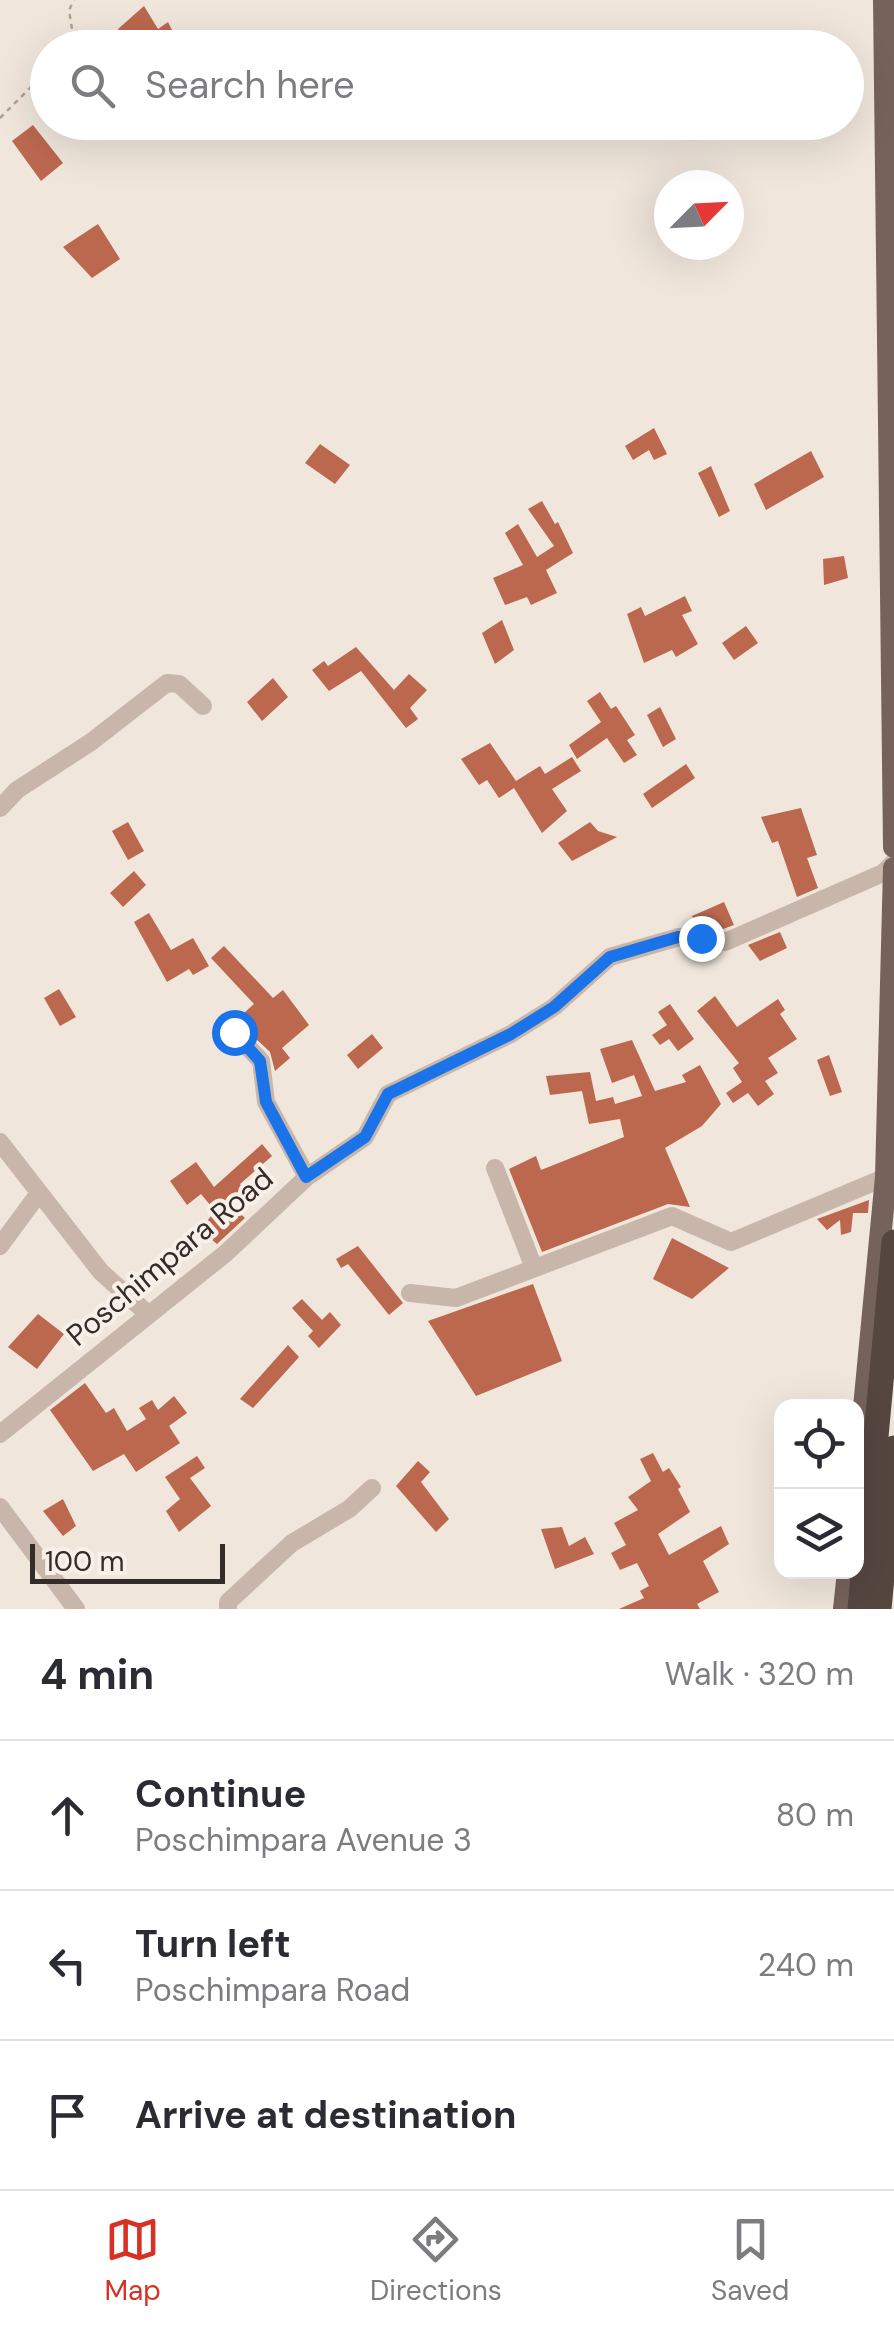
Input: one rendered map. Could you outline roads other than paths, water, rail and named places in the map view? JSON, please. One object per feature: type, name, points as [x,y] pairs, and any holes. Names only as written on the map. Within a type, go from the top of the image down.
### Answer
[{"type":"highway","points":[[860,1609],[894,1242]]},
{"type":"highway","points":[[880,1609],[894,1448]]},
{"type":"main road","points":[[884,0],[894,847]]},
{"type":"main road","points":[[856,1489],[886,1177],[894,865]]},
{"type":"main road","points":[[844,1609],[847,1579]]},
{"type":"main road","points":[[891,1609],[894,1581]]},
{"type":"street","points":[[0,808],[17,790],[91,742],[167,683],[179,684],[203,706]]},
{"type":"street","name":"Poschimpara Road","points":[[0,1434],[226,1253],[306,1177],[365,1137],[388,1094],[511,1034],[554,1007],[610,957],[678,937],[726,942],[894,865]]},
{"type":"street","points":[[234,1032],[260,1061],[266,1102],[306,1177]]},
{"type":"street","points":[[0,1142],[101,1272],[148,1314]]},
{"type":"street","points":[[495,1168],[534,1268]]},
{"type":"street","points":[[410,1293],[456,1298],[672,1216],[731,1242],[886,1177]]},
{"type":"street","points":[[0,1246],[40,1193]]},
{"type":"street","points":[[228,1609],[228,1602],[278,1554],[350,1510],[372,1488]]},
{"type":"street","points":[[0,1507],[76,1609]]}]
